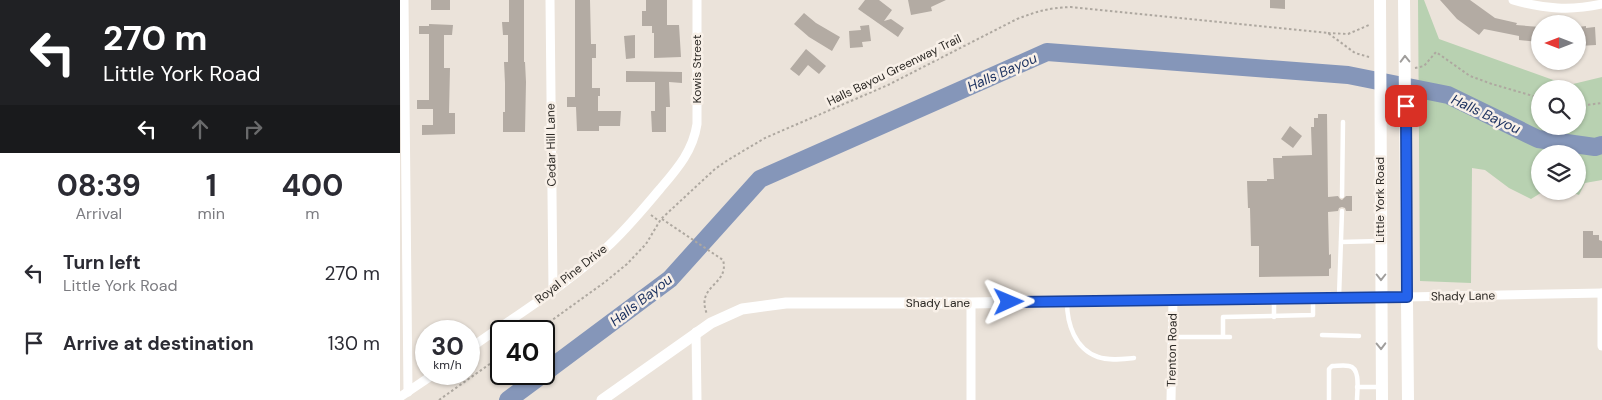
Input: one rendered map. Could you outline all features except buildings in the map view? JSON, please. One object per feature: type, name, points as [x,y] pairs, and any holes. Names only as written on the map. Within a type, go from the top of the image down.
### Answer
[{"type":"main road","name":"Little York Road","points":[[1380,0],[1376,26],[1380,114],[1382,400]]},
{"type":"main road","points":[[1404,0],[1408,400]]},
{"type":"street","points":[[404,0],[404,394]]},
{"type":"street","name":"Cedar Hill Lane","points":[[550,0],[553,290]]},
{"type":"street","name":"Kowis Street","points":[[695,137],[698,100],[696,0]]},
{"type":"street","points":[[1513,0],[1549,8],[1569,9],[1602,4]]},
{"type":"street","name":"Royal Pine Drive","points":[[480,341],[585,266],[627,228],[680,165],[695,137]]},
{"type":"street","points":[[1602,293],[1602,346]]},
{"type":"street","name":"Shady Lane","points":[[602,400],[711,323],[742,309],[786,302],[971,303],[1602,293]]},
{"type":"street","name":"Trenton Road","points":[[1171,400],[1172,299]]},
{"type":"street","points":[[971,303],[971,400]]},
{"type":"street","points":[[696,332],[697,400]]},
{"type":"street","points":[[404,394],[418,385]]},
{"type":"lane","points":[[1342,196],[1343,122]]},
{"type":"lane","points":[[1339,297],[1342,211]]},
{"type":"lane","points":[[1341,242],[1380,241]]},
{"type":"lane","points":[[1223,336],[1223,317],[1313,315],[1313,297]]},
{"type":"lane","points":[[1274,298],[1274,317]]},
{"type":"lane","points":[[1067,300],[1069,326],[1083,348],[1098,357],[1115,360],[1134,358]]},
{"type":"lane","points":[[1322,335],[1359,336]]},
{"type":"lane","points":[[1172,337],[1230,336]]},
{"type":"lane","points":[[1329,400],[1329,369],[1332,366],[1349,366],[1354,368],[1357,374],[1357,400]]},
{"type":"lane","points":[[1357,387],[1382,387]]},
{"type":"path","name":"Halls Bayou Greenway Trail","points":[[552,320],[606,282],[627,264],[646,244],[661,218],[715,169],[751,146],[888,85],[1016,19],[1048,8],[1071,7],[1328,33],[1348,34],[1376,26]]},
{"type":"path","points":[[1328,33],[1355,53],[1369,58]]},
{"type":"path","points":[[1415,68],[1424,66],[1436,52],[1470,76],[1531,95]]},
{"type":"path","points":[[1586,105],[1602,103]]},
{"type":"path","points":[[661,218],[723,260],[725,267],[722,277],[707,291],[704,300],[704,308],[711,323]]},
{"type":"path","points":[[439,400],[490,364]]},
{"type":"green space","points":[[1418,0],[1424,0],[1439,39],[1553,80],[1531,80],[1531,135],[1586,135],[1586,81],[1602,77],[1602,180],[1586,183],[1586,145],[1531,145],[1531,199],[1509,188],[1485,170],[1472,168],[1471,283],[1420,281]]},
{"type":"waterway","name":"Halls Bayou","points":[[555,365],[670,279],[760,179],[1047,52],[1348,75],[1448,95],[1538,139],[1595,147],[1602,145]]},
{"type":"waterway","name":"Halls Bayou","points":[[508,400],[528,385]]},
{"type":"route","points":[[1009,302],[1407,297],[1406,106]]}]
